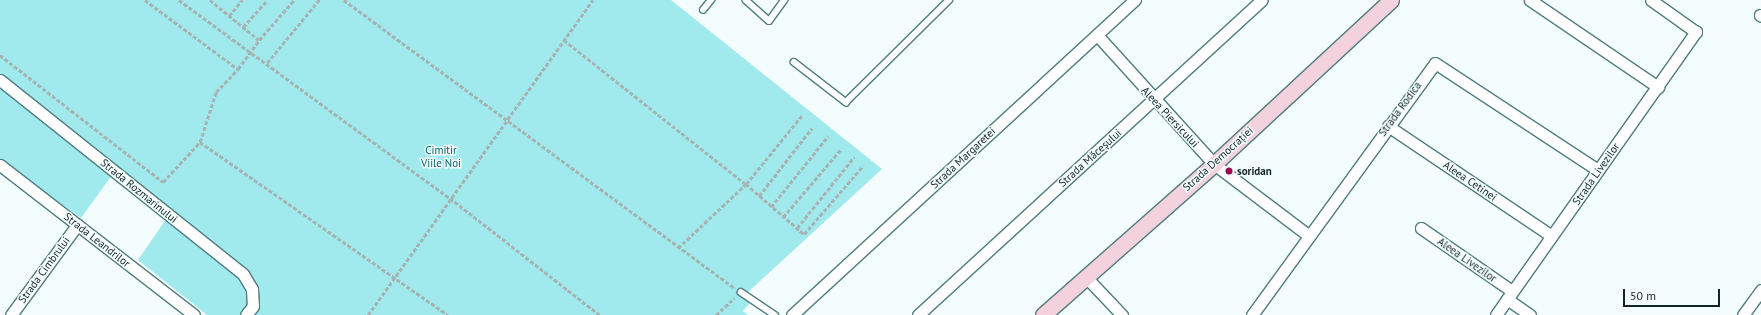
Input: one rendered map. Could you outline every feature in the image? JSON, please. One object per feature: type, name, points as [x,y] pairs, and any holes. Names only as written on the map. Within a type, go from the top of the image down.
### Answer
[{"type":"street","name":"Strada Margaretei","points":[[792,315],[1134,0]]},
{"type":"street","name":"Strada Măceșului","points":[[918,315],[1262,0]]},
{"type":"street","name":"Strada Democrației","points":[[1043,315],[1085,276],[1214,164],[1391,0]]},
{"type":"street","points":[[1530,0],[1658,87]]},
{"type":"street","name":"Strada Livezilor","points":[[1496,315],[1696,32],[1651,0]]},
{"type":"street","name":"Aleea Piersicului","points":[[1097,35],[1154,100],[1214,164],[1308,235]]},
{"type":"street","name":"Strada Rodica","points":[[1252,315],[1308,235],[1435,63],[1598,170]]},
{"type":"street","name":"Strada Rozmarinului","points":[[0,80],[243,274],[252,289],[253,306],[246,315]]},
{"type":"street","name":"Aleea Cetinei","points":[[1388,126],[1552,236]]},
{"type":"street","name":"Strada Leandrilor","points":[[0,165],[194,315]]},
{"type":"street","name":"Strada Cimbrului","points":[[11,315],[77,224]]},
{"type":"street","name":"Aleea Livezilor","points":[[1421,228],[1510,295],[1530,315]]},
{"type":"street","points":[[1085,276],[1122,315]]},
{"type":"street","points":[[1743,315],[1761,290]]},
{"type":"lane","points":[[703,10],[711,0]]},
{"type":"lane","points":[[746,0],[769,21],[784,0]]},
{"type":"lane","points":[[794,62],[846,102],[949,0]]},
{"type":"lane","points":[[740,292],[775,315]]},
{"type":"path","points":[[145,0],[238,70]]},
{"type":"path","points":[[179,0],[450,198],[600,315]]},
{"type":"path","points":[[210,0],[215,1],[229,16],[259,40]]},
{"type":"path","points":[[229,16],[242,0]]},
{"type":"path","points":[[243,27],[267,0]]},
{"type":"path","points":[[0,55],[163,182],[200,142],[216,92],[238,70],[259,40],[294,0]]},
{"type":"path","points":[[267,63],[319,0]]},
{"type":"path","points":[[344,0],[678,248],[740,292],[716,315]]},
{"type":"path","points":[[368,315],[450,198],[593,0]]},
{"type":"path","points":[[564,40],[746,184],[804,234],[864,166]]},
{"type":"path","points":[[678,248],[746,184],[802,114]]},
{"type":"path","points":[[759,196],[812,128]]},
{"type":"path","points":[[771,207],[828,136]]},
{"type":"path","points":[[200,142],[448,315]]},
{"type":"path","points":[[784,217],[842,149]]},
{"type":"path","points":[[797,228],[854,157]]},
{"type":"green space","name":"Cimitir Viile Noi","points":[[0,0],[671,0],[882,169],[748,292],[752,300],[743,311],[748,315],[207,315],[138,260],[171,212],[117,168],[81,218],[0,160]]},
{"type":"place","name":"soridan","points":[[1229,171]]}]
